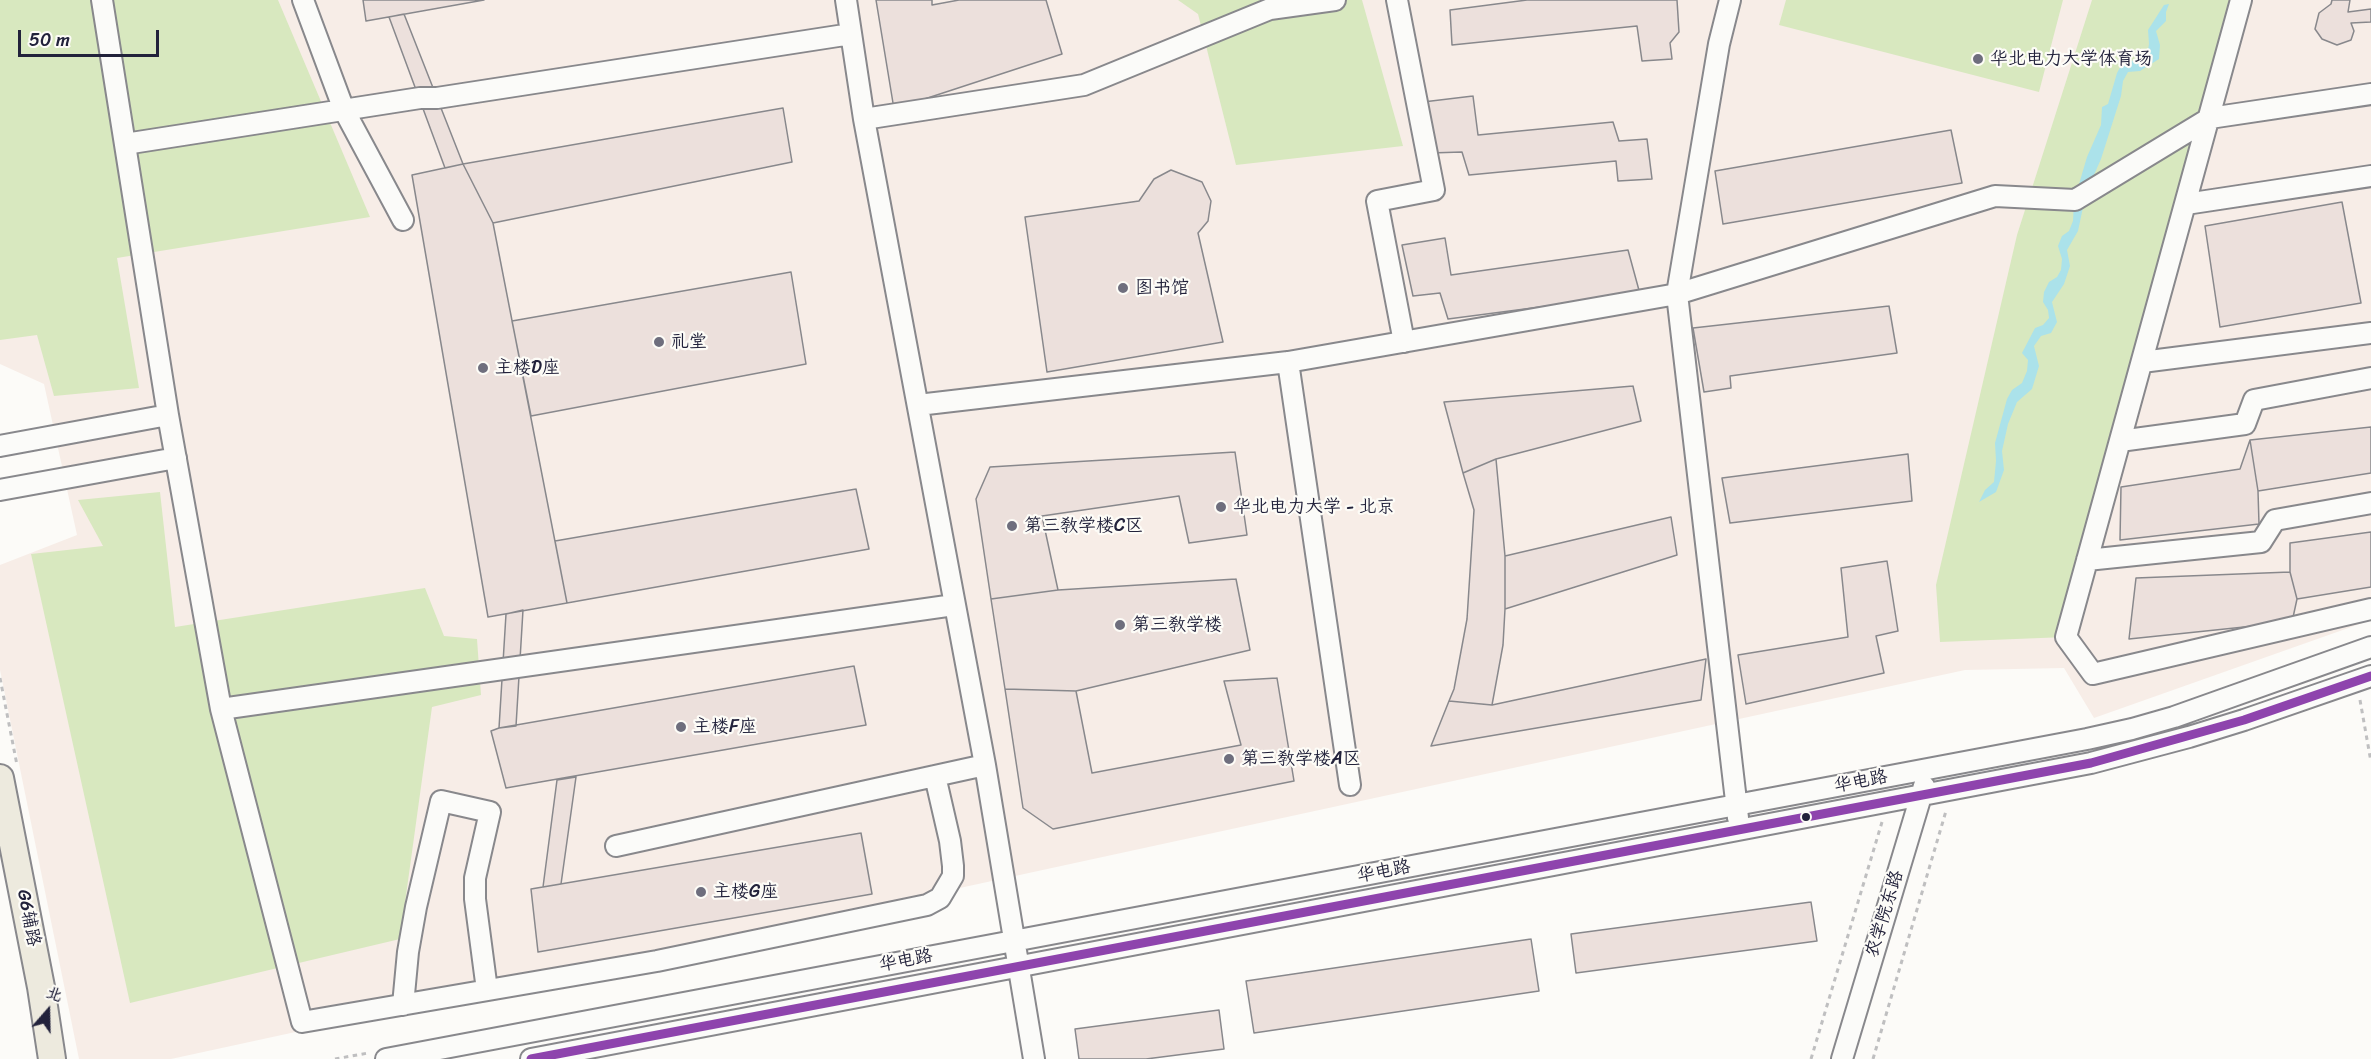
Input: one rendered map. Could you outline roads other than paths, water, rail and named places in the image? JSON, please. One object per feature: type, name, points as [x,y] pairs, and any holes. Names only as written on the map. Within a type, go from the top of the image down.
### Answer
[{"type":"main road","name":"G6辅路","points":[[0,778],[41,987],[52,1059]]},
{"type":"street","points":[[102,0],[168,415],[220,709],[302,1022],[657,961],[927,905],[940,898],[953,876],[950,841],[935,776]]},
{"type":"street","points":[[303,0],[344,110],[403,220]]},
{"type":"street","points":[[846,0],[864,119],[985,765],[1012,941],[1034,1059]]},
{"type":"street","points":[[864,119],[1084,85],[1270,9],[1335,0]]},
{"type":"street","points":[[1397,0],[1434,190],[1377,201],[1404,342]]},
{"type":"street","points":[[1730,0],[1719,44],[1677,294],[1740,830]]},
{"type":"street","points":[[2241,0],[2066,637],[2093,674],[2371,609]]},
{"type":"street","points":[[125,144],[420,98],[437,99],[851,34]]},
{"type":"street","points":[[918,405],[1288,363],[1677,294],[1995,196],[2074,200],[2210,118],[2371,94]]},
{"type":"street","points":[[2186,204],[2371,176]]},
{"type":"street","points":[[2142,362],[2371,333]]},
{"type":"street","points":[[1288,363],[1350,785]]},
{"type":"street","points":[[2120,441],[2245,424],[2254,400],[2371,378]]},
{"type":"street","points":[[0,446],[168,415]]},
{"type":"street","points":[[0,490],[176,458]]},
{"type":"street","points":[[2087,560],[2261,542],[2275,520],[2371,503]]},
{"type":"street","points":[[220,709],[954,605]]},
{"type":"street","name":"华电路","points":[[386,1059],[2132,729],[2371,647]]},
{"type":"street","name":"华电路","points":[[531,1059],[2091,763],[2244,720],[2371,676]]},
{"type":"street","points":[[616,846],[985,765]]},
{"type":"street","name":"农学院东路","points":[[1842,1059],[1929,769]]},
{"type":"street","points":[[403,1005],[414,918],[441,801],[490,812],[475,878],[475,899],[487,990]]},
{"type":"water","points":[[2169,4],[2166,21],[2156,31],[2160,45],[2159,59],[2140,71],[2128,72],[2123,81],[2121,96],[2101,159],[2086,193],[2078,231],[2067,250],[2070,266],[2064,284],[2052,302],[2057,322],[2051,333],[2041,336],[2034,346],[2039,366],[2032,389],[2017,402],[2008,424],[2002,451],[2004,470],[1996,492],[1979,502],[1985,490],[1994,482],[1995,443],[2007,399],[2012,390],[2022,383],[2027,371],[2028,360],[2022,353],[2035,328],[2043,325],[2049,318],[2048,310],[2043,302],[2044,292],[2049,282],[2057,277],[2061,270],[2062,259],[2058,246],[2073,221],[2074,201],[2087,157],[2101,125],[2102,107],[2108,104],[2122,64],[2147,56],[2148,30],[2164,5]]},
{"type":"place","name":"华北电力大学体育场","points":[[1978,59]]},
{"type":"place","name":"图书馆","points":[[1123,288]]},
{"type":"place","name":"礼堂","points":[[659,342]]},
{"type":"place","name":"主楼D座","points":[[483,368]]},
{"type":"place","name":"华北电力大学 - 北京","points":[[1221,507]]},
{"type":"place","name":"第三教学楼C区","points":[[1012,526]]},
{"type":"place","name":"第三教学楼","points":[[1120,625]]},
{"type":"place","name":"主楼F座","points":[[681,727]]},
{"type":"place","name":"第三教学楼A区","points":[[1229,759]]},
{"type":"place","name":"主楼G座","points":[[701,892]]}]
